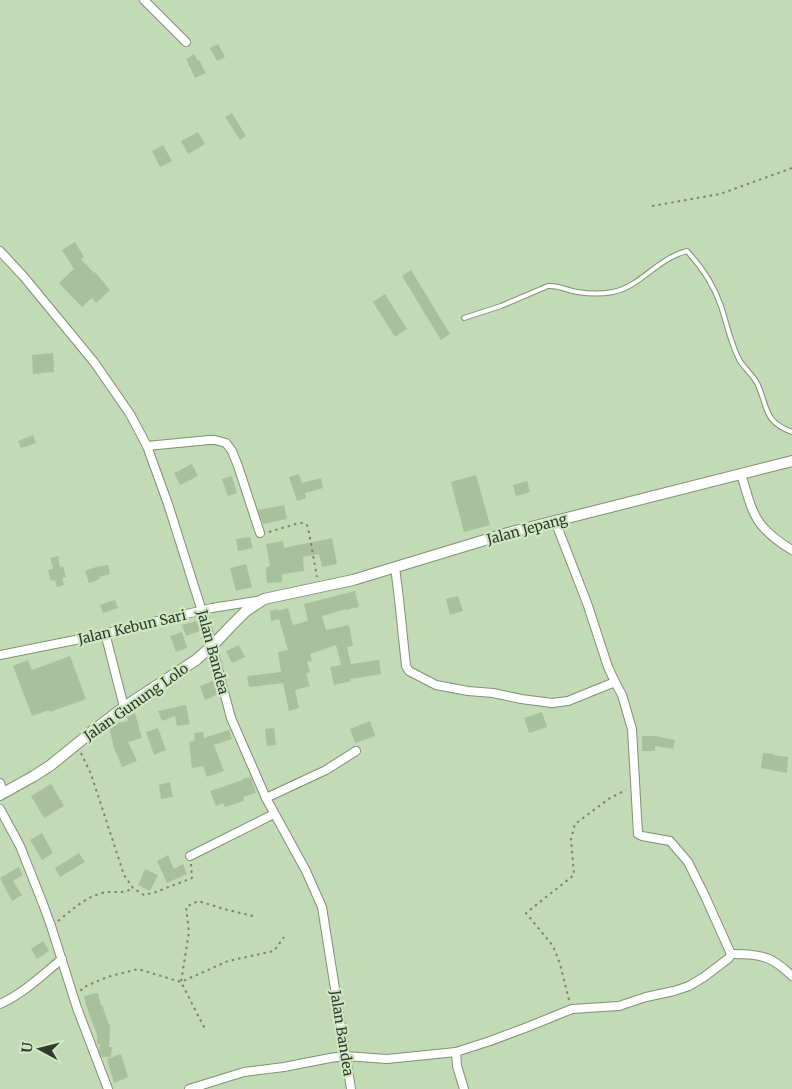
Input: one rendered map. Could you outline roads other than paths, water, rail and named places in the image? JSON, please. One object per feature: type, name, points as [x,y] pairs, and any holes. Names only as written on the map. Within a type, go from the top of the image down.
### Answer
[{"type":"street","points":[[144,0],[186,42]]},
{"type":"street","name":"Jalan Bandea","points":[[0,251],[24,277],[94,362],[130,414],[148,446],[202,610],[231,718],[266,798],[299,858],[322,907],[351,1089]]},
{"type":"street","points":[[148,446],[209,440],[226,444],[232,451],[238,466],[260,532]]},
{"type":"street","name":"Jalan Jepang","points":[[264,599],[353,580],[508,533],[792,461]]},
{"type":"street","points":[[741,474],[754,510],[763,528],[792,550]]},
{"type":"street","points":[[555,521],[587,603],[608,667],[622,695],[632,729],[638,834],[670,841],[688,862],[731,954]]},
{"type":"street","points":[[394,567],[406,666],[409,671],[422,678],[436,685],[552,703],[568,701],[615,682]]},
{"type":"street","name":"Jalan Kebun Sari","points":[[0,655],[90,637],[202,610],[264,599]]},
{"type":"street","name":"Jalan Gunung Lolo","points":[[1,790],[46,769],[124,707],[196,660],[246,611],[264,599]]},
{"type":"street","points":[[105,633],[124,707]]},
{"type":"street","points":[[266,798],[326,770],[356,751]]},
{"type":"street","points":[[0,809],[20,846],[51,926],[77,1008],[108,1089]]},
{"type":"street","points":[[190,856],[274,814]]},
{"type":"street","points":[[731,954],[767,958],[779,964],[792,976]]},
{"type":"street","points":[[189,1089],[244,1072],[345,1056],[387,1058],[456,1052],[499,1038],[572,1009],[619,1006],[689,986],[729,958],[731,954]]},
{"type":"street","points":[[0,1004],[25,989],[62,959]]},
{"type":"street","points":[[456,1052],[457,1066],[464,1089]]},
{"type":"lane","points":[[464,318],[501,306],[548,286],[556,286],[577,292],[599,293],[623,289],[636,282],[664,261],[676,254],[687,251],[712,285],[740,361],[758,385],[770,417],[783,429],[792,432]]}]
